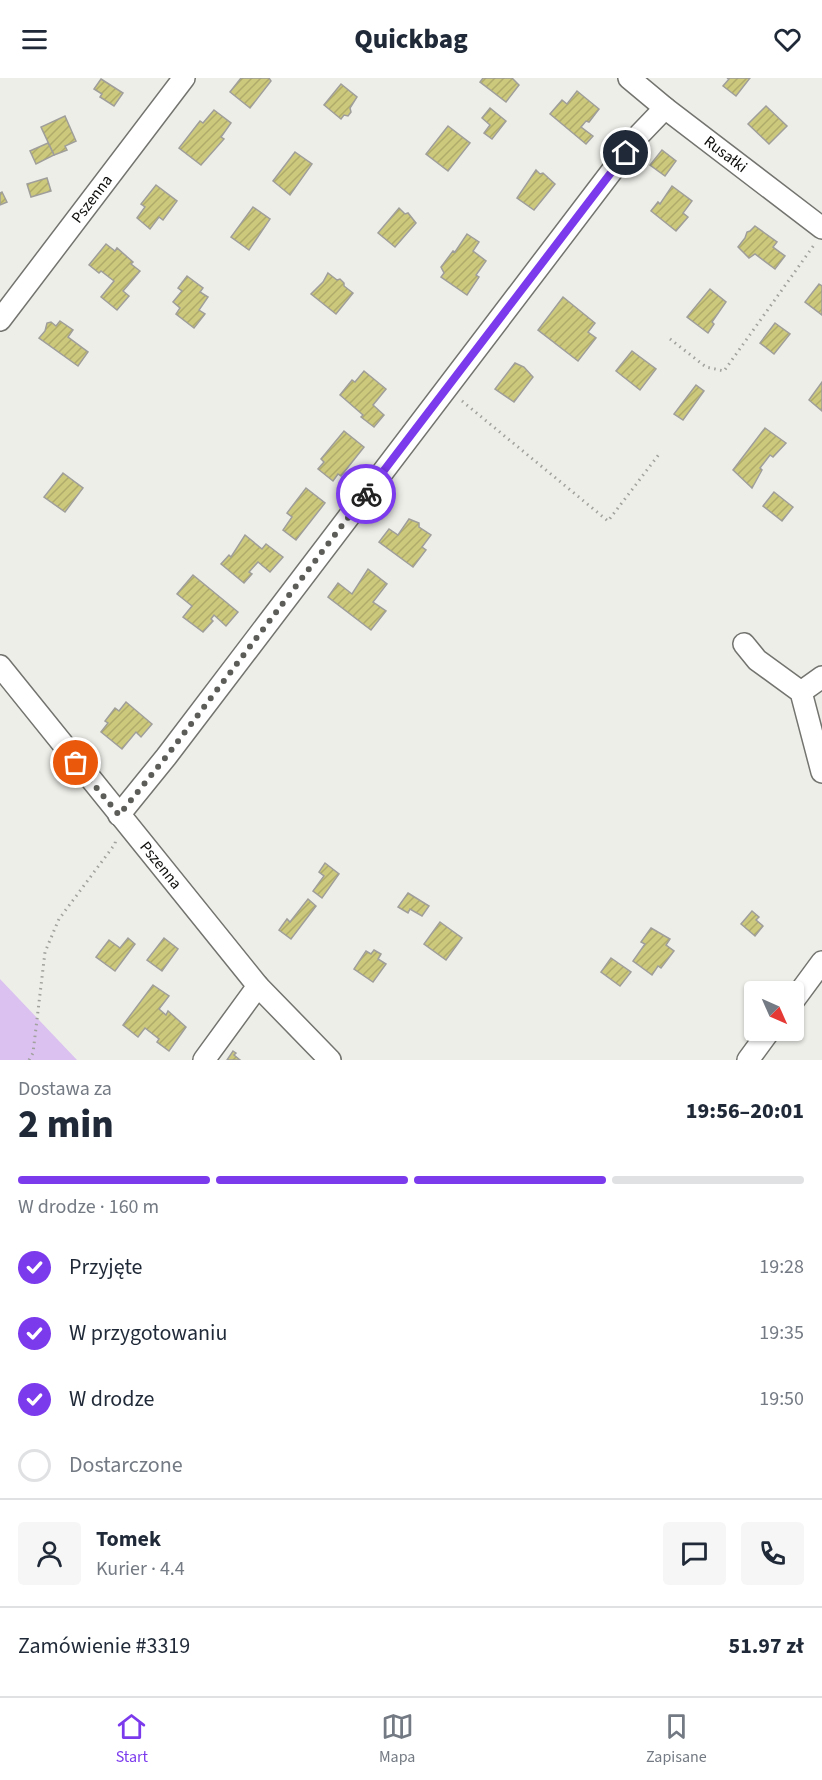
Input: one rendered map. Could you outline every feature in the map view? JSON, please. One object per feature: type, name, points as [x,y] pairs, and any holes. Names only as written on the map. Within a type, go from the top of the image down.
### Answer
[{"type":"street","name":"Pszenna","points":[[0,320],[184,78]]},
{"type":"street","name":"Rusałki","points":[[641,81],[664,108],[819,236]]},
{"type":"street","points":[[119,815],[166,757],[640,134],[664,108]]},
{"type":"street","points":[[744,644],[757,660],[801,692],[822,772]]},
{"type":"street","name":"Pszenna","points":[[0,666],[258,986],[330,1060]]},
{"type":"street","points":[[801,692],[822,677]]},
{"type":"street","points":[[804,986],[822,962]]},
{"type":"street","points":[[204,1060],[258,986]]},
{"type":"street","points":[[748,1060],[762,1041]]},
{"type":"path","points":[[670,339],[706,367],[724,371],[819,236]]},
{"type":"path","points":[[446,388],[608,521],[660,453]]},
{"type":"path","points":[[29,1060],[33,1053],[45,952],[59,919],[115,844],[119,815]]},
{"type":"shaded area","points":[[0,979],[77,1060],[0,1060]]},
{"type":"building","points":[[241,78],[269,78],[271,81],[250,108],[230,92]]},
{"type":"building","points":[[483,78],[512,78],[519,85],[506,102],[480,82]]},
{"type":"building","points":[[727,78],[750,78],[736,96],[723,86],[729,79]]},
{"type":"building","points":[[101,79],[123,93],[114,106],[100,97],[102,94],[94,89]]},
{"type":"building","points":[[341,84],[357,97],[350,108],[351,112],[341,119],[324,105]]},
{"type":"building","points":[[577,91],[599,109],[589,122],[586,121],[581,127],[593,136],[586,144],[550,114],[562,100],[567,104]]},
{"type":"building","points":[[766,106],[787,126],[769,144],[748,124]]},
{"type":"building","points":[[490,108],[506,121],[492,139],[484,133],[490,125],[482,118]]},
{"type":"building","points":[[214,110],[231,123],[221,137],[224,139],[201,165],[179,148],[200,121],[203,123]]},
{"type":"building","points":[[65,116],[76,141],[65,146],[67,150],[54,155],[41,127]]},
{"type":"building","points":[[448,126],[470,143],[448,171],[426,154]]},
{"type":"building","points":[[48,143],[54,155],[36,164],[30,151]]},
{"type":"building","points":[[662,150],[676,161],[665,176],[650,165]]},
{"type":"building","points":[[295,152],[312,164],[290,195],[273,181]]},
{"type":"building","points":[[536,170],[555,184],[534,210],[517,198]]},
{"type":"building","points":[[47,178],[51,191],[31,197],[27,184]]},
{"type":"building","points":[[156,185],[177,201],[163,220],[159,217],[150,229],[137,218],[145,207],[141,204]]},
{"type":"building","points":[[672,186],[692,201],[683,213],[688,217],[676,231],[651,211],[658,202],[660,204]]},
{"type":"building","points":[[2,192],[7,202],[0,205],[0,193]]},
{"type":"building","points":[[253,207],[270,219],[249,250],[231,237]]},
{"type":"building","points":[[399,208],[405,214],[408,213],[416,223],[395,247],[378,233]]},
{"type":"building","points":[[755,226],[777,242],[773,247],[785,256],[775,269],[755,254],[749,258],[738,247],[747,232]]},
{"type":"building","points":[[467,234],[479,242],[473,251],[486,261],[476,275],[479,277],[467,295],[441,277],[444,273],[441,267]]},
{"type":"building","points":[[106,244],[115,251],[117,248],[140,271],[123,291],[129,296],[117,310],[101,297],[114,281],[89,265]]},
{"type":"building","points":[[328,273],[337,280],[340,279],[344,286],[353,293],[336,314],[311,294]]},
{"type":"building","points":[[187,276],[203,288],[200,292],[208,297],[199,310],[205,314],[194,328],[176,314],[180,308],[173,302],[182,291],[178,288]]},
{"type":"building","points":[[819,284],[822,286],[822,315],[805,302]]},
{"type":"building","points":[[710,289],[726,302],[712,322],[714,324],[708,333],[687,317]]},
{"type":"building","points":[[563,297],[595,323],[588,332],[596,338],[578,361],[538,330]]},
{"type":"building","points":[[60,321],[73,330],[68,337],[88,352],[78,366],[39,338],[45,331],[47,323],[51,322],[56,326]]},
{"type":"building","points":[[775,323],[790,334],[774,354],[760,343]]},
{"type":"building","points":[[632,351],[656,369],[640,390],[616,371]]},
{"type":"building","points":[[515,363],[524,367],[533,377],[514,402],[495,389]]},
{"type":"building","points":[[364,371],[386,389],[373,405],[384,415],[374,427],[340,395],[352,380],[355,382]]},
{"type":"building","points":[[822,382],[822,411],[809,400]]},
{"type":"building","points":[[696,385],[704,391],[683,420],[674,414]]},
{"type":"building","points":[[765,428],[786,443],[773,457],[770,455],[760,468],[762,470],[752,488],[733,470]]},
{"type":"building","points":[[344,431],[364,447],[341,476],[338,474],[333,481],[318,469],[324,462],[321,459]]},
{"type":"building","points":[[63,473],[83,488],[65,512],[44,497]]},
{"type":"building","points":[[306,488],[325,503],[296,540],[283,530],[292,517],[287,513]]},
{"type":"building","points":[[774,492],[793,507],[782,521],[763,506]]},
{"type":"building","points":[[409,519],[419,523],[419,527],[431,535],[422,547],[426,550],[413,567],[379,542],[389,529],[398,535]]},
{"type":"building","points":[[245,535],[262,549],[266,544],[283,557],[270,572],[258,562],[249,572],[252,574],[244,583],[221,564],[229,555],[231,557]]},
{"type":"building","points":[[368,569],[387,584],[373,602],[386,611],[371,630],[328,597],[338,583],[352,594]]},
{"type":"building","points":[[193,575],[238,612],[226,626],[214,615],[211,619],[213,621],[203,632],[183,617],[192,606],[177,594]]},
{"type":"building","points":[[126,702],[152,724],[141,737],[136,732],[122,749],[101,732],[108,723],[105,721],[115,708],[119,711]]},
{"type":"building","points":[[325,863],[339,874],[322,898],[313,891],[324,876],[319,872]]},
{"type":"building","points":[[408,893],[429,906],[422,916],[410,909],[408,913],[398,907]]},
{"type":"building","points":[[308,899],[316,906],[291,939],[279,930],[287,919],[290,922]]},
{"type":"building","points":[[752,911],[759,917],[756,920],[763,926],[755,936],[741,924]]},
{"type":"building","points":[[440,922],[462,938],[446,960],[424,944]]},
{"type":"building","points":[[651,928],[670,939],[666,945],[674,951],[661,968],[658,966],[652,975],[633,961],[645,944],[641,942]]},
{"type":"building","points":[[128,938],[135,944],[115,971],[96,957],[109,940],[120,948]]},
{"type":"building","points":[[164,938],[178,949],[162,971],[147,960]]},
{"type":"building","points":[[374,950],[381,954],[378,959],[386,964],[373,982],[354,969],[366,951],[371,954]]},
{"type":"building","points":[[611,958],[631,972],[620,986],[601,972]]},
{"type":"building","points":[[153,985],[169,996],[159,1009],[166,1015],[168,1011],[186,1027],[169,1051],[157,1042],[159,1039],[145,1028],[138,1037],[123,1025]]},
{"type":"building","points":[[233,1051],[236,1053],[234,1055],[240,1060],[227,1060]]},
{"type":"way so far","points":[[76,763],[119,815],[166,757],[366,494]]},
{"type":"route","points":[[366,494],[626,153]]}]
